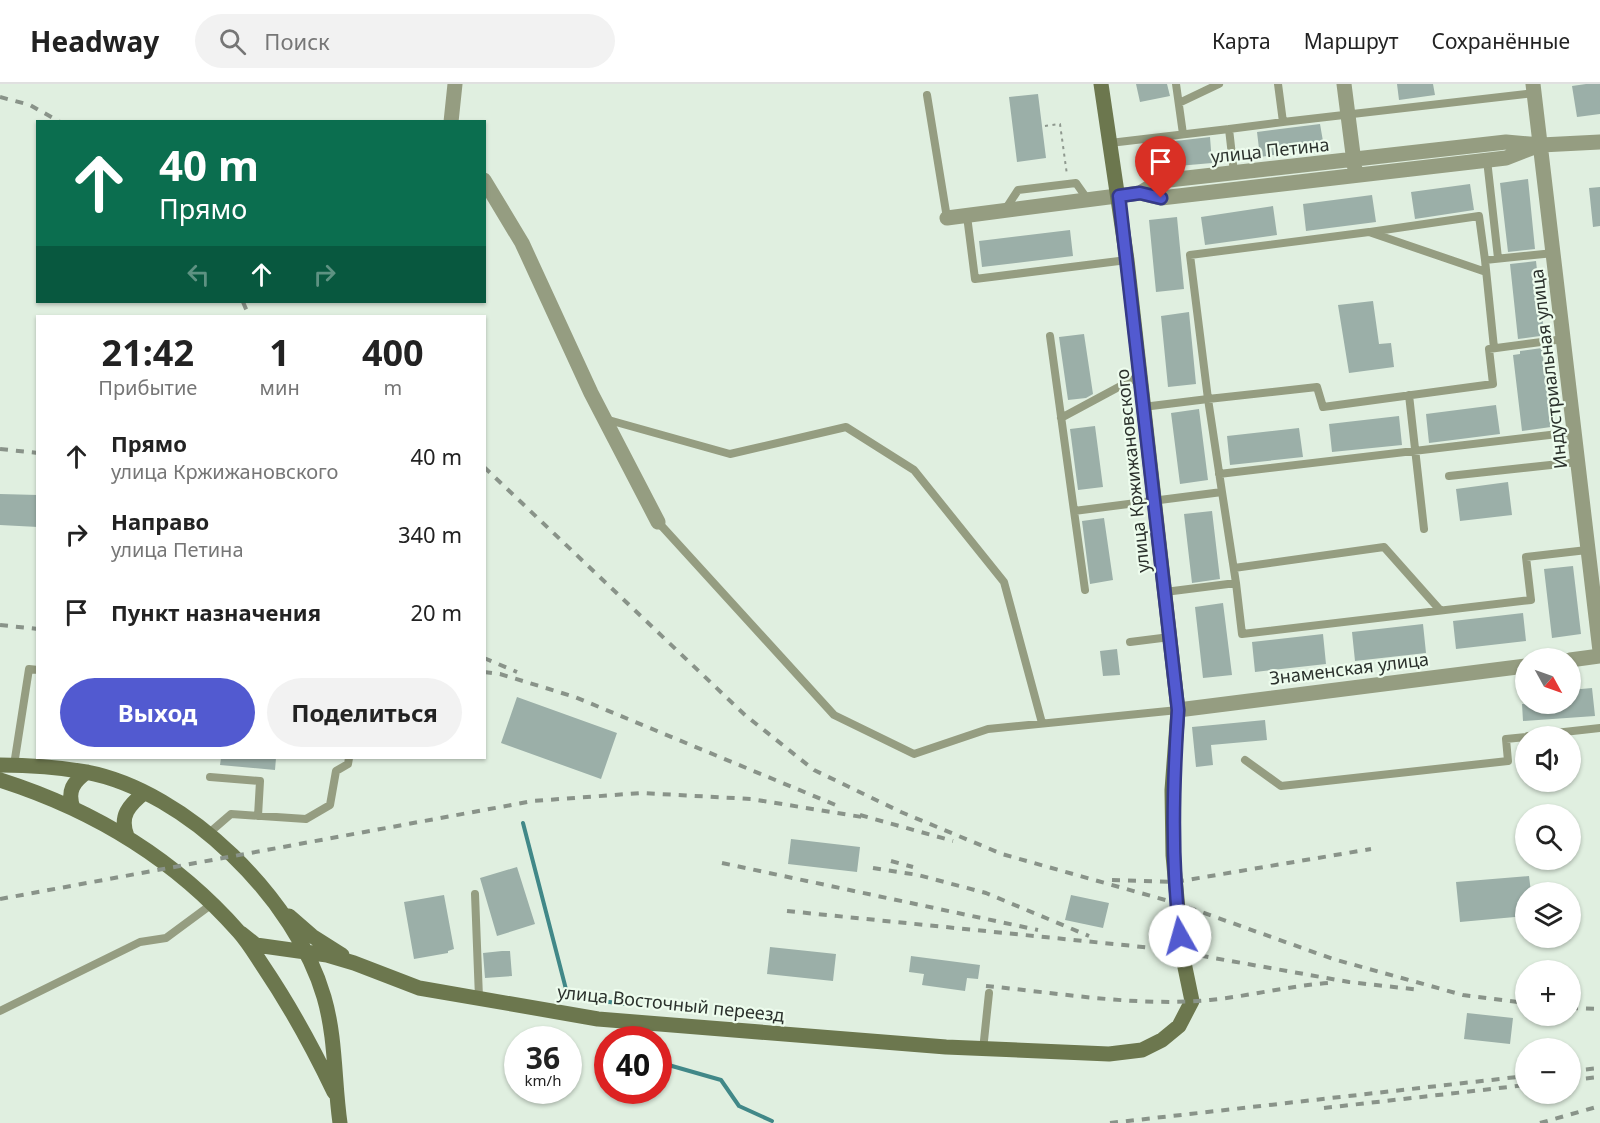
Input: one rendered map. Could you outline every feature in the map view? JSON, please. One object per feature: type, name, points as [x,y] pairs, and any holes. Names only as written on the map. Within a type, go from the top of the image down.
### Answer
[{"type":"street","points":[[451,120],[455,84]]},
{"type":"street","name":"улица Кржижановского","points":[[1101,84],[1127,260],[1178,710],[1172,789],[1173,855],[1182,952],[1192,1001],[1187,1012]]},
{"type":"street","points":[[1344,84],[1355,168]]},
{"type":"street","name":"Индустриальная улица","points":[[1533,89],[1600,651]]},
{"type":"street","points":[[1140,193],[1161,198],[1355,168],[1487,160],[1506,150],[1541,145],[1600,142]]},
{"type":"street","name":"улица Петина","points":[[947,218],[1140,193],[1160,181],[1234,173],[1355,168],[1506,150]]},
{"type":"street","points":[[486,183],[522,243],[604,418],[658,522]]},
{"type":"street","points":[[1581,659],[1600,657]]},
{"type":"street","name":"Знаменская улица","points":[[1178,710],[1515,667]]},
{"type":"street","points":[[7,765],[87,772],[144,793],[209,833],[237,857],[274,902],[306,952],[324,997],[335,1052],[340,1123]]},
{"type":"street","points":[[73,808],[69,797],[72,787],[87,772]]},
{"type":"street","points":[[0,780],[73,808],[127,836],[171,867],[212,904],[241,933],[290,1006],[313,1047],[337,1099]]},
{"type":"street","points":[[127,836],[123,826],[124,814],[131,803],[144,793]]},
{"type":"street","points":[[274,902],[312,936],[354,963]]},
{"type":"street","name":"улица Восточный переезд","points":[[241,933],[256,945],[306,952],[354,963],[419,988],[598,1019],[984,1050],[1109,1054],[1142,1050],[1162,1040],[1179,1026],[1187,1012]]},
{"type":"lane","points":[[1176,84],[1184,134]]},
{"type":"lane","points":[[1179,103],[1219,84]]},
{"type":"lane","points":[[1278,84],[1283,122]]},
{"type":"lane","points":[[1110,143],[1533,89]]},
{"type":"lane","points":[[927,95],[947,218]]},
{"type":"lane","points":[[1229,129],[1234,173]]},
{"type":"lane","points":[[1487,160],[1498,258]]},
{"type":"lane","points":[[1004,211],[1018,190],[1076,183],[1088,200]]},
{"type":"lane","points":[[967,216],[975,279],[1127,260]]},
{"type":"lane","points":[[1494,348],[1479,216],[1190,255],[1242,634],[1531,600],[1526,557],[1587,549]]},
{"type":"lane","points":[[1369,232],[1486,272]]},
{"type":"lane","points":[[1485,260],[1554,253]]},
{"type":"lane","points":[[1050,336],[1085,590]]},
{"type":"lane","points":[[1143,407],[1317,387],[1323,407],[1493,384],[1489,349],[1564,339]]},
{"type":"lane","points":[[1061,418],[1141,375]]},
{"type":"lane","points":[[1409,395],[1424,529]]},
{"type":"lane","points":[[604,418],[730,454],[846,427],[914,470],[1004,582],[1042,723]]},
{"type":"lane","points":[[1219,474],[1575,432]]},
{"type":"lane","points":[[1449,476],[1578,462]]},
{"type":"lane","points":[[1074,511],[1222,492]]},
{"type":"lane","points":[[658,522],[834,715],[914,754],[988,729],[1178,710]]},
{"type":"lane","points":[[1234,568],[1384,547],[1440,610]]},
{"type":"lane","points":[[1165,591],[1236,583]]},
{"type":"lane","points":[[1130,642],[1170,637]]},
{"type":"lane","points":[[7,765],[29,669],[36,670]]},
{"type":"lane","points":[[1581,730],[1600,728]]},
{"type":"lane","points":[[1245,760],[1281,786],[1508,761],[1506,739],[1515,738]]},
{"type":"lane","points":[[209,833],[231,814],[306,819],[330,805],[336,771],[348,764],[349,759]]},
{"type":"lane","points":[[210,777],[260,781],[258,816]]},
{"type":"lane","points":[[475,894],[479,998]]},
{"type":"lane","points":[[0,1011],[140,942],[166,938],[212,904]]},
{"type":"lane","points":[[984,1050],[988,993]]},
{"type":"path","points":[[1045,126],[1060,124],[1068,184]]},
{"type":"building","points":[[1136,84],[1167,84],[1170,96],[1140,102]]},
{"type":"building","points":[[1397,84],[1433,84],[1435,95],[1399,100]]},
{"type":"building","points":[[1600,84],[1600,114],[1577,117],[1572,86]]},
{"type":"building","points":[[1038,94],[1046,158],[1017,162],[1009,97]]},
{"type":"building","points":[[1320,124],[1324,147],[1260,157],[1257,132]]},
{"type":"building","points":[[1210,137],[1212,163],[1144,169],[1141,145]]},
{"type":"building","points":[[1528,179],[1535,249],[1508,252],[1500,183]]},
{"type":"building","points":[[1470,184],[1474,210],[1415,219],[1411,192]]},
{"type":"building","points":[[1600,187],[1600,226],[1593,227],[1589,188]]},
{"type":"building","points":[[1372,195],[1376,222],[1306,231],[1303,204]]},
{"type":"building","points":[[1273,206],[1277,235],[1205,245],[1201,217]]},
{"type":"building","points":[[1177,217],[1184,289],[1156,292],[1149,220]]},
{"type":"building","points":[[1070,230],[1073,256],[982,267],[979,241]]},
{"type":"building","points":[[1536,261],[1544,332],[1540,332],[1540,336],[1518,339],[1510,264]]},
{"type":"building","points":[[1373,301],[1379,344],[1391,343],[1394,367],[1349,373],[1338,305]]},
{"type":"building","points":[[1189,312],[1196,384],[1168,387],[1161,316]]},
{"type":"building","points":[[1084,334],[1093,394],[1086,398],[1068,400],[1059,337]]},
{"type":"building","points":[[1542,348],[1551,427],[1522,431],[1513,355],[1520,354],[1520,351]]},
{"type":"building","points":[[1496,405],[1500,434],[1429,443],[1426,414]]},
{"type":"building","points":[[1199,409],[1208,480],[1180,484],[1171,413]]},
{"type":"building","points":[[1399,416],[1402,445],[1332,452],[1329,424]]},
{"type":"building","points":[[1095,426],[1103,487],[1078,490],[1070,429]]},
{"type":"building","points":[[1299,428],[1303,457],[1230,465],[1227,436]]},
{"type":"building","points":[[1508,482],[1512,515],[1460,521],[1456,489]]},
{"type":"building","points":[[0,494],[36,495],[36,527],[0,525]]},
{"type":"building","points":[[1212,511],[1220,579],[1192,583],[1184,514]]},
{"type":"building","points":[[1104,518],[1113,580],[1090,584],[1082,521]]},
{"type":"building","points":[[1573,566],[1581,634],[1552,638],[1544,569]]},
{"type":"building","points":[[1223,603],[1232,675],[1203,678],[1195,607]]},
{"type":"building","points":[[1523,613],[1526,641],[1456,649],[1453,621]]},
{"type":"building","points":[[1423,624],[1426,653],[1355,661],[1352,632]]},
{"type":"building","points":[[1323,634],[1326,664],[1255,672],[1252,642]]},
{"type":"building","points":[[1117,649],[1120,675],[1103,676],[1100,651]]},
{"type":"building","points":[[1592,688],[1595,716],[1523,721],[1523,714],[1581,714],[1581,689]]},
{"type":"building","points":[[517,697],[617,733],[601,779],[501,743]]},
{"type":"building","points":[[1265,720],[1267,740],[1211,745],[1213,765],[1196,767],[1192,727]]},
{"type":"building","points":[[221,759],[276,759],[275,770],[220,765]]},
{"type":"building","points":[[791,839],[860,847],[857,872],[788,864]]},
{"type":"building","points":[[517,867],[535,924],[497,936],[480,878]]},
{"type":"building","points":[[1529,876],[1530,882],[1515,882],[1515,917],[1460,922],[1456,882]]},
{"type":"building","points":[[444,895],[454,949],[448,953],[414,959],[404,902]]},
{"type":"building","points":[[1071,895],[1109,903],[1103,928],[1065,920]]},
{"type":"building","points":[[770,947],[836,954],[833,981],[767,974]]},
{"type":"building","points":[[510,951],[512,976],[485,978],[483,953]]},
{"type":"building","points":[[911,956],[980,965],[978,979],[967,978],[965,991],[922,985],[924,974],[909,972]]},
{"type":"building","points":[[1467,1013],[1513,1018],[1510,1044],[1464,1039]]},
{"type":"waterway","points":[[523,823],[568,997],[626,1004]]},
{"type":"waterway","points":[[672,1066],[721,1080],[739,1106],[772,1121]]},
{"type":"railway","points":[[0,97],[30,105],[56,120]]},
{"type":"railway","points":[[243,303],[249,315]]},
{"type":"railway","points":[[0,449],[36,453]]},
{"type":"railway","points":[[486,469],[745,715],[814,770],[901,812],[1002,854],[1176,903],[1333,959],[1463,995],[1515,1002]]},
{"type":"railway","points":[[0,625],[36,629]]},
{"type":"railway","points":[[486,659],[517,672]]},
{"type":"railway","points":[[486,672],[500,674],[575,697],[838,806]]},
{"type":"railway","points":[[0,899],[533,801],[641,793],[751,799],[868,818]]},
{"type":"railway","points":[[860,815],[953,841]]},
{"type":"railway","points":[[1112,880],[1175,882],[1371,849]]},
{"type":"railway","points":[[891,861],[913,867]]},
{"type":"railway","points":[[722,863],[1038,930]]},
{"type":"railway","points":[[873,868],[918,875],[986,893],[1089,936]]},
{"type":"railway","points":[[787,911],[1163,949],[1349,982],[1421,990]]},
{"type":"railway","points":[[986,986],[1098,998],[1183,1002],[1328,983]]},
{"type":"railway","points":[[1581,1008],[1600,1009]]},
{"type":"railway","points":[[1581,1070],[1600,1068]]},
{"type":"railway","points":[[1110,1123],[1515,1077]]},
{"type":"railway","points":[[1581,1079],[1600,1077]]},
{"type":"railway","points":[[1324,1108],[1515,1086]]},
{"type":"railway","points":[[1540,1123],[1600,1106]]},
{"type":"route","points":[[1161,198],[1140,193],[1119,196],[1178,710],[1172,789],[1173,855],[1180,936]]}]
